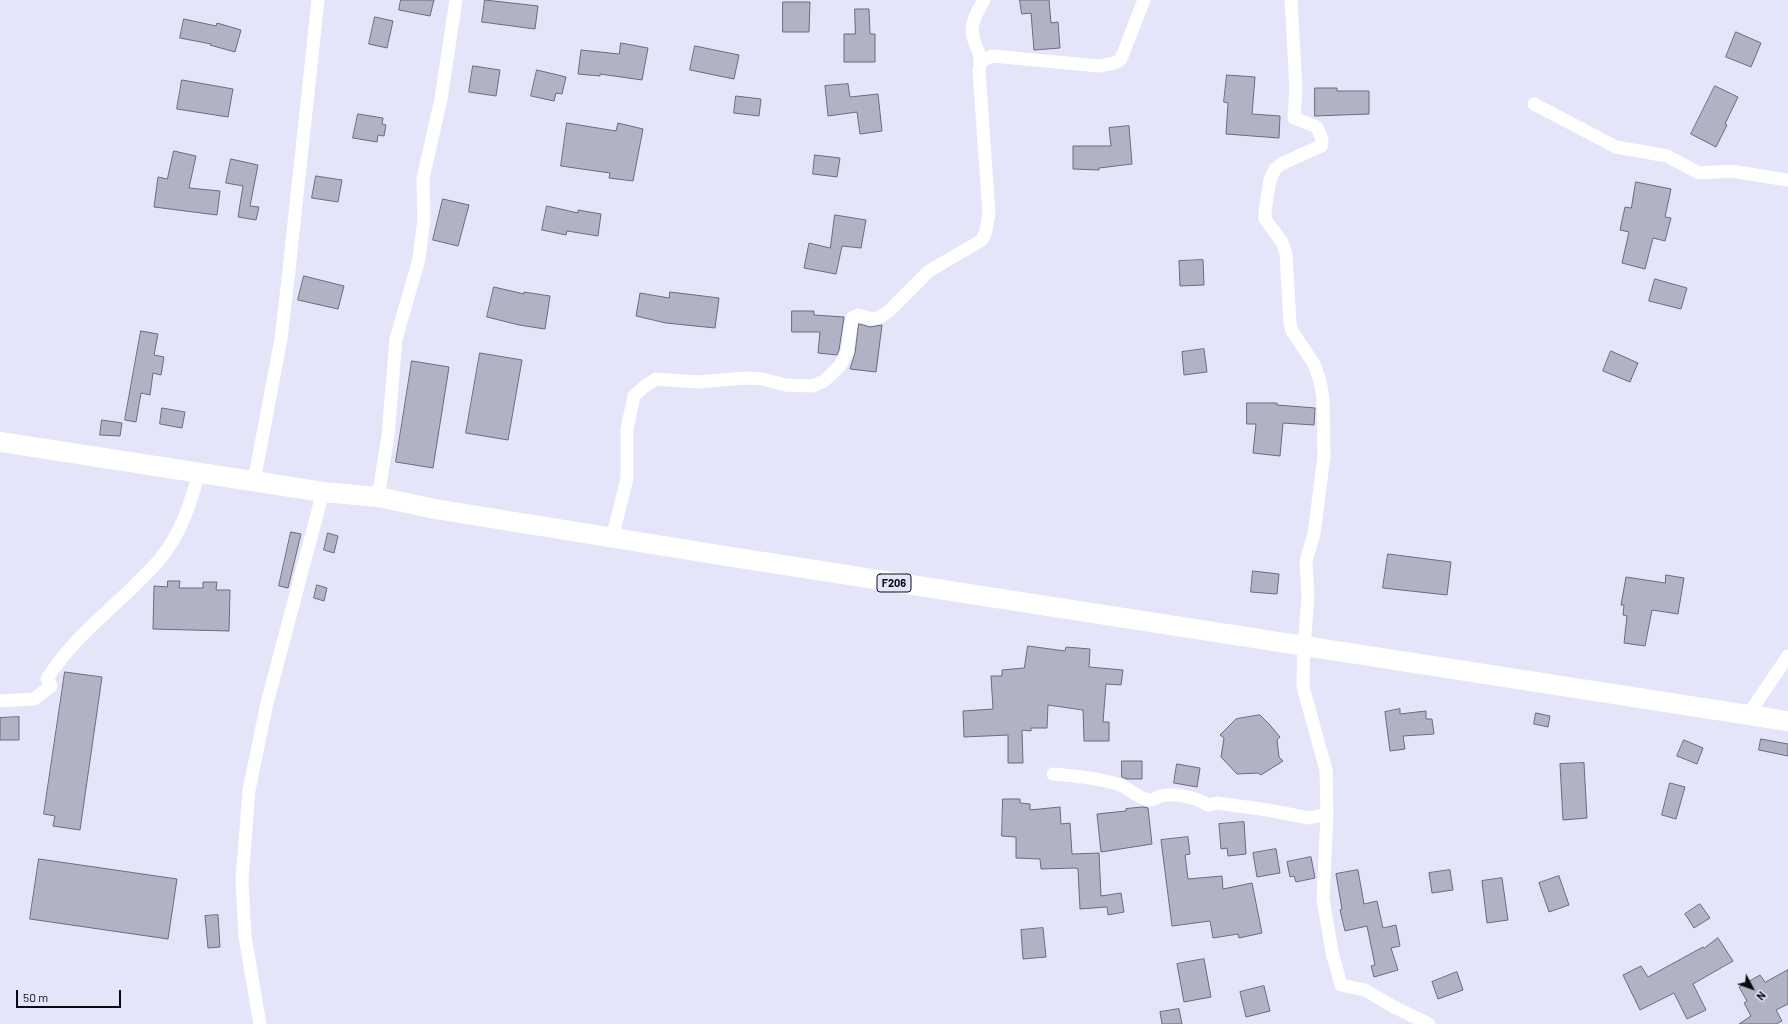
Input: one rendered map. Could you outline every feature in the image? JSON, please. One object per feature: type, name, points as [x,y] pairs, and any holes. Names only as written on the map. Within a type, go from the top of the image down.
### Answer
[{"type":"main road","name":"F206","points":[[0,442],[323,492],[378,497],[435,509],[612,538],[1788,721]]},
{"type":"street","points":[[254,481],[283,323],[318,0]]},
{"type":"street","points":[[378,497],[388,436],[396,339],[419,259],[424,219],[424,178],[441,100],[456,0]]},
{"type":"street","points":[[612,538],[627,479],[627,429],[634,396],[644,386],[656,379],[698,382],[745,378],[764,379],[786,385],[812,386],[824,381],[840,366],[847,352],[852,318],[858,315],[872,319],[880,317],[889,311],[928,271],[982,240],[986,231],[989,213],[979,71],[982,61],[972,30],[974,19],[984,0]]},
{"type":"street","points":[[982,61],[992,56],[1099,66],[1115,63],[1121,59],[1144,0]]},
{"type":"street","points":[[1292,0],[1296,89],[1294,118],[1317,127],[1322,139],[1321,146],[1281,164],[1275,169],[1270,180],[1265,219],[1282,242],[1286,254],[1292,331],[1314,364],[1320,381],[1323,398],[1324,456],[1314,534],[1306,561],[1308,597],[1304,646],[1303,687],[1326,770],[1327,814],[1323,899],[1332,952],[1341,985],[1365,990],[1394,1007],[1429,1024]]},
{"type":"street","points":[[1534,104],[1616,147],[1667,156],[1699,173],[1731,171],[1788,180]]},
{"type":"street","points":[[0,701],[34,699],[51,686],[47,679],[59,660],[73,644],[160,558],[179,531],[186,516],[199,473]]},
{"type":"street","points":[[260,1024],[245,937],[242,880],[249,790],[268,704],[323,492]]},
{"type":"street","points":[[1748,715],[1788,656]]},
{"type":"street","points":[[1054,774],[1100,779],[1129,789],[1145,799],[1152,800],[1161,796],[1186,796],[1201,800],[1208,805],[1218,803],[1268,810],[1309,818],[1327,814]]},
{"type":"building","points":[[401,0],[434,0],[430,16],[399,10]]},
{"type":"building","points":[[485,0],[538,6],[535,29],[482,22]]},
{"type":"building","points":[[1020,0],[1049,0],[1051,23],[1058,22],[1060,48],[1034,50],[1031,13],[1022,14]]},
{"type":"building","points":[[783,2],[810,2],[809,32],[783,32]]},
{"type":"building","points":[[855,9],[869,9],[870,34],[875,34],[875,62],[844,62],[844,34],[855,34]]},
{"type":"building","points":[[375,17],[393,21],[387,48],[369,44]]},
{"type":"building","points":[[184,19],[216,26],[217,23],[241,30],[235,52],[210,45],[211,44],[180,38]]},
{"type":"building","points":[[1736,32],[1761,43],[1751,67],[1726,57]]},
{"type":"building","points":[[621,43],[648,48],[642,80],[600,74],[600,76],[578,74],[581,50],[619,54]]},
{"type":"building","points":[[695,46],[739,55],[734,79],[690,70]]},
{"type":"building","points":[[473,66],[500,70],[496,96],[469,92]]},
{"type":"building","points":[[537,70],[566,77],[562,94],[556,93],[554,101],[531,96]]},
{"type":"building","points":[[1227,75],[1255,77],[1252,114],[1280,116],[1279,138],[1226,134],[1228,103],[1224,102]]},
{"type":"building","points":[[182,80],[233,89],[228,117],[177,109]]},
{"type":"building","points":[[848,84],[850,97],[878,94],[882,131],[860,134],[857,112],[828,116],[825,86]]},
{"type":"building","points":[[1715,86],[1738,97],[1725,124],[1727,125],[1716,147],[1691,134]]},
{"type":"building","points":[[1315,88],[1337,88],[1337,91],[1369,91],[1369,114],[1315,116]]},
{"type":"building","points":[[736,96],[761,99],[759,116],[734,113]]},
{"type":"building","points":[[358,114],[383,118],[382,124],[386,125],[384,136],[378,135],[377,142],[353,138]]},
{"type":"building","points":[[567,123],[616,131],[618,123],[643,129],[633,181],[609,178],[610,173],[561,166]]},
{"type":"building","points":[[1129,126],[1132,164],[1099,168],[1099,170],[1073,169],[1073,146],[1111,146],[1109,128]]},
{"type":"building","points":[[174,151],[196,156],[189,188],[220,191],[217,215],[154,207],[158,177],[167,179]]},
{"type":"building","points":[[815,155],[840,158],[837,177],[813,174]]},
{"type":"building","points":[[231,159],[258,165],[250,206],[259,207],[256,220],[238,217],[243,186],[226,183]]},
{"type":"building","points":[[316,176],[342,180],[338,202],[312,198]]},
{"type":"building","points":[[1636,182],[1671,189],[1665,217],[1671,218],[1665,241],[1653,238],[1645,269],[1622,263],[1629,232],[1620,230],[1625,207],[1631,208]]},
{"type":"building","points":[[443,199],[469,205],[458,246],[433,240]]},
{"type":"building","points":[[547,206],[578,213],[578,210],[601,214],[598,236],[567,231],[566,235],[542,230]]},
{"type":"building","points":[[835,215],[866,220],[861,248],[842,246],[836,274],[804,268],[809,243],[830,248]]},
{"type":"building","points":[[1203,260],[1204,285],[1180,286],[1179,261]]},
{"type":"building","points":[[304,276],[344,286],[338,309],[298,300]]},
{"type":"building","points":[[1655,279],[1687,288],[1681,309],[1649,301]]},
{"type":"building","points":[[494,287],[524,294],[524,292],[550,296],[545,329],[519,325],[487,317]]},
{"type":"building","points":[[670,292],[719,298],[715,328],[666,323],[636,316],[640,293],[669,298]]},
{"type":"building","points":[[792,311],[814,311],[814,315],[844,317],[837,355],[818,353],[820,332],[792,332]]},
{"type":"building","points":[[859,324],[870,327],[882,325],[876,372],[850,369],[855,353]]},
{"type":"building","points":[[141,331],[158,334],[154,355],[164,357],[161,375],[153,373],[150,395],[141,393],[136,422],[125,420]]},
{"type":"building","points":[[1204,349],[1207,372],[1184,375],[1182,352]]},
{"type":"building","points":[[1611,351],[1638,363],[1630,382],[1603,371]]},
{"type":"building","points":[[480,353],[522,360],[508,440],[466,433]]},
{"type":"building","points":[[412,361],[449,367],[433,468],[396,462]]},
{"type":"building","points":[[1247,403],[1277,403],[1277,405],[1315,408],[1314,425],[1283,423],[1280,456],[1253,453],[1256,424],[1247,424]]},
{"type":"building","points":[[162,408],[185,412],[182,428],[160,424]]},
{"type":"building","points":[[102,420],[122,423],[120,436],[100,435]]},
{"type":"building","points":[[291,532],[301,534],[288,588],[279,586]]},
{"type":"building","points":[[328,533],[338,536],[334,553],[324,550]]},
{"type":"building","points":[[1388,554],[1451,562],[1447,595],[1383,588]]},
{"type":"building","points":[[1253,571],[1279,574],[1277,594],[1251,592]]},
{"type":"building","points":[[1666,575],[1684,578],[1678,614],[1652,610],[1645,646],[1624,643],[1627,616],[1623,615],[1624,605],[1621,605],[1626,577],[1665,583]]},
{"type":"building","points":[[168,581],[180,581],[179,588],[203,588],[203,582],[217,582],[216,590],[230,590],[229,631],[153,629],[154,586],[167,587]]},
{"type":"building","points":[[317,585],[327,588],[324,601],[314,598]]},
{"type":"building","points":[[1028,646],[1065,651],[1066,647],[1090,649],[1089,667],[1123,670],[1121,685],[1106,684],[1103,722],[1109,722],[1109,741],[1084,741],[1083,710],[1048,705],[1047,728],[1031,728],[1031,731],[1022,730],[1023,763],[1008,763],[1008,735],[964,737],[963,711],[993,709],[991,676],[1002,676],[1002,670],[1024,668]]},
{"type":"building","points":[[65,672],[102,677],[80,830],[53,826],[55,816],[44,814]]},
{"type":"building","points":[[1400,709],[1400,714],[1426,711],[1426,719],[1432,719],[1434,734],[1403,736],[1405,749],[1390,751],[1385,712]]},
{"type":"building","points":[[1536,713],[1550,716],[1548,727],[1534,724]]},
{"type":"building","points":[[1260,715],[1280,737],[1277,740],[1279,757],[1283,761],[1261,775],[1258,773],[1237,774],[1221,757],[1224,738],[1220,735],[1236,719]]},
{"type":"building","points":[[19,717],[19,740],[0,740],[0,718]]},
{"type":"building","points":[[1761,739],[1788,744],[1788,756],[1759,750]]},
{"type":"building","points":[[1684,740],[1703,748],[1697,764],[1677,756]]},
{"type":"building","points":[[1122,761],[1142,761],[1142,779],[1127,779],[1122,777]]},
{"type":"building","points":[[1584,763],[1587,818],[1563,820],[1560,764]]},
{"type":"building","points":[[1177,764],[1200,768],[1197,787],[1174,783]]},
{"type":"building","points":[[1670,783],[1685,787],[1676,819],[1662,815]]},
{"type":"building","points":[[1003,799],[1020,799],[1020,803],[1030,804],[1030,810],[1060,807],[1061,824],[1070,823],[1072,854],[1099,853],[1101,896],[1121,893],[1124,912],[1108,915],[1107,907],[1080,909],[1078,869],[1041,869],[1040,859],[1016,858],[1016,837],[1002,836]]},
{"type":"building","points":[[1143,807],[1148,808],[1152,844],[1101,852],[1097,814],[1126,811],[1126,809]]},
{"type":"building","points":[[1244,822],[1246,854],[1228,856],[1227,848],[1221,849],[1219,824]]},
{"type":"building","points":[[1188,837],[1190,854],[1185,855],[1188,879],[1222,876],[1223,889],[1252,883],[1262,933],[1239,938],[1238,934],[1213,938],[1210,921],[1172,926],[1161,840]]},
{"type":"building","points":[[1276,849],[1280,873],[1257,877],[1253,853]]},
{"type":"building","points":[[1311,857],[1315,878],[1296,882],[1294,876],[1290,877],[1287,862]]},
{"type":"building","points":[[39,859],[177,879],[168,939],[30,919]]},
{"type":"building","points":[[1358,870],[1364,904],[1377,901],[1383,928],[1396,925],[1400,946],[1391,948],[1398,970],[1374,977],[1371,966],[1375,965],[1367,926],[1345,931],[1340,910],[1342,909],[1336,874]]},
{"type":"building","points":[[1450,870],[1453,890],[1432,893],[1429,873]]},
{"type":"building","points":[[1559,876],[1569,905],[1549,912],[1539,883]]},
{"type":"building","points":[[1502,878],[1508,920],[1487,923],[1482,881]]},
{"type":"building","points":[[1700,904],[1710,918],[1694,928],[1685,914]]},
{"type":"building","points":[[218,915],[220,947],[208,948],[205,916]]},
{"type":"building","points":[[1043,928],[1046,957],[1023,959],[1021,930]]},
{"type":"building","points":[[1718,938],[1733,961],[1693,984],[1706,1010],[1687,1019],[1674,993],[1640,1010],[1623,975],[1641,966],[1648,977],[1703,947],[1704,948]]},
{"type":"building","points":[[1204,959],[1211,997],[1184,1002],[1177,964]]},
{"type":"building","points":[[1788,970],[1788,1004],[1776,1010],[1782,1021],[1776,1024],[1739,1024],[1751,1016],[1744,1003],[1747,1001],[1739,987],[1760,975],[1765,982]]},
{"type":"building","points":[[1457,972],[1463,990],[1438,999],[1432,982]]},
{"type":"building","points":[[1264,986],[1270,1011],[1246,1017],[1240,992]]},
{"type":"building","points":[[1179,1009],[1182,1024],[1162,1024],[1160,1012]]}]
